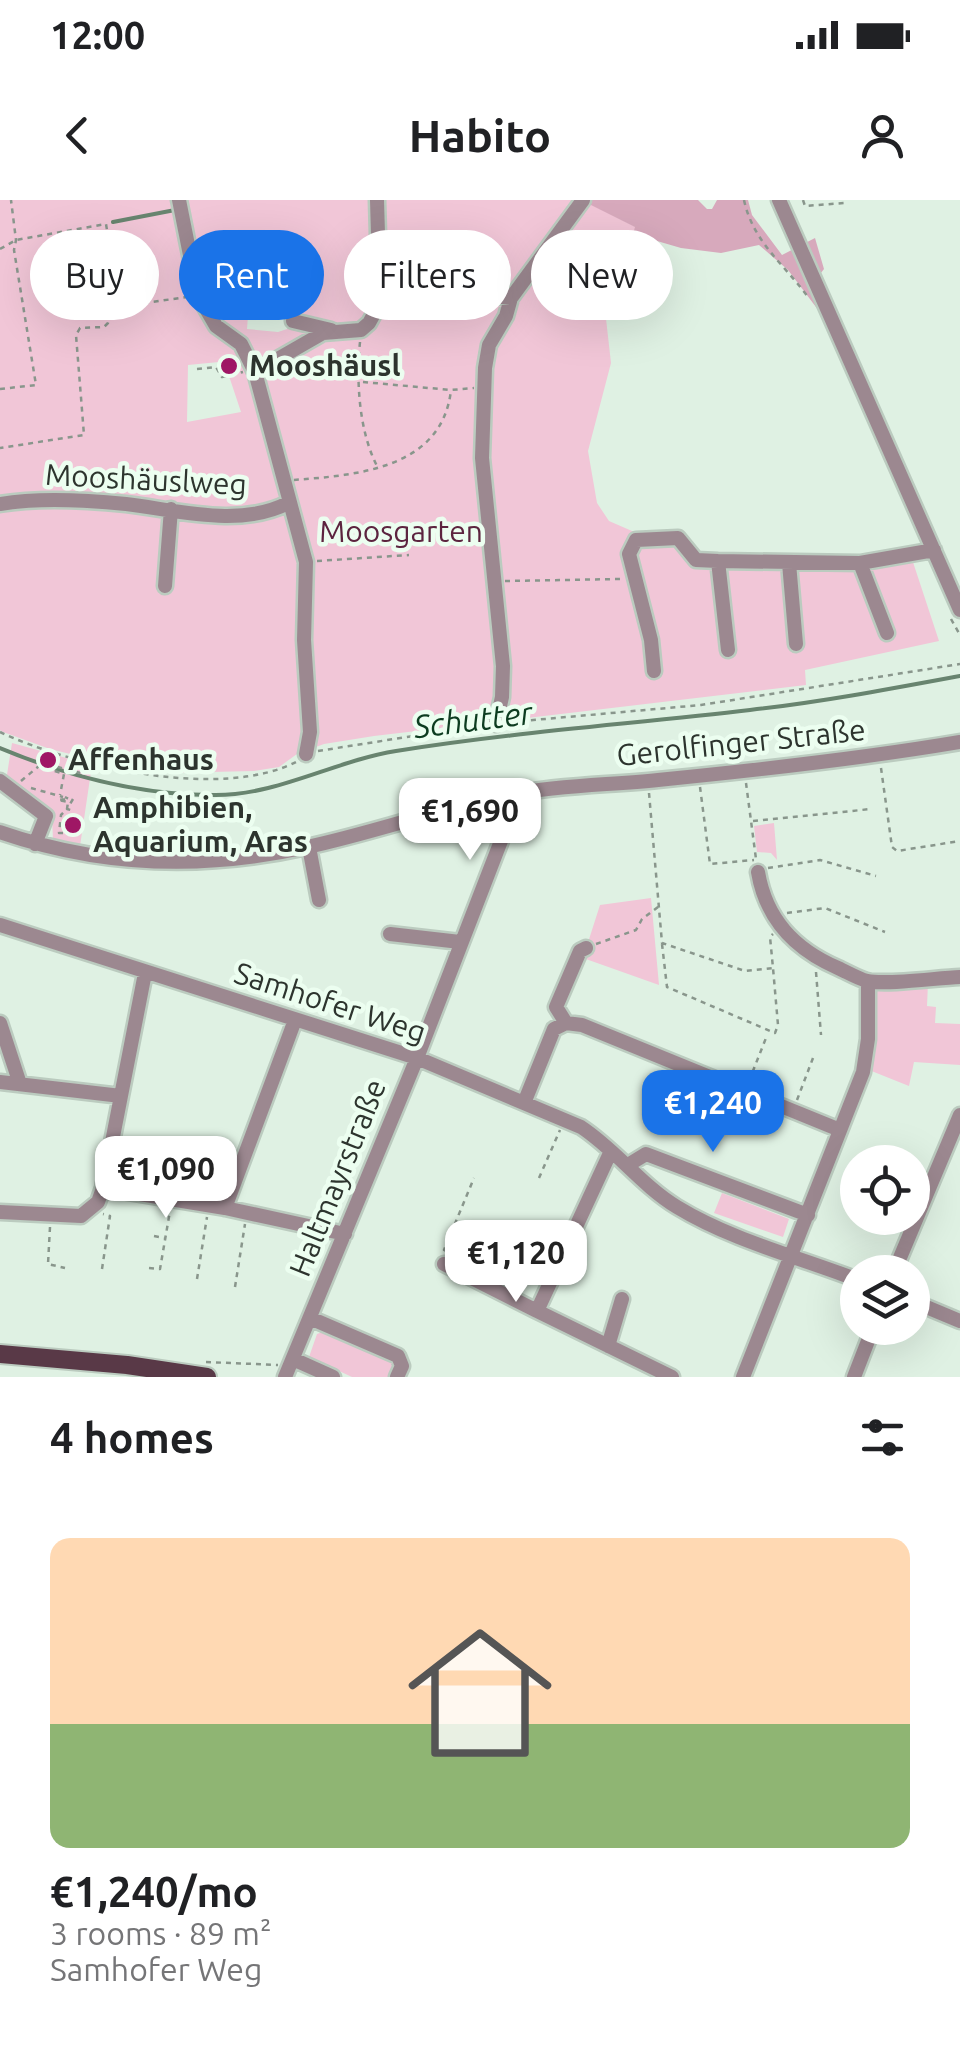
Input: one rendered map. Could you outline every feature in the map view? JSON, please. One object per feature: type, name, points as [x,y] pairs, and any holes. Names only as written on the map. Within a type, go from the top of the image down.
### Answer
[{"type":"main road","points":[[0,1354],[127,1365],[207,1377]]},
{"type":"street","name":"Mooshäuslweg","points":[[178,200],[184,230]]},
{"type":"street","points":[[377,200],[378,230]]},
{"type":"street","points":[[511,298],[584,200]]},
{"type":"street","points":[[779,200],[960,610]]},
{"type":"street","name":"Mooshäuslweg","points":[[213,320],[241,344],[254,370],[306,562],[304,640],[310,732],[306,754]]},
{"type":"street","points":[[293,320],[343,333]]},
{"type":"street","points":[[254,370],[324,333],[360,330],[368,320]]},
{"type":"street","points":[[496,724],[503,666],[482,458],[489,346],[504,320]]},
{"type":"street","name":"Mooshäuslweg","points":[[0,504],[100,502],[208,514],[251,514],[272,512],[288,504]]},
{"type":"street","points":[[165,586],[171,510]]},
{"type":"street","points":[[654,672],[651,640],[629,554],[636,540],[678,538],[696,560],[860,563],[934,550]]},
{"type":"street","points":[[718,560],[728,650]]},
{"type":"street","points":[[789,563],[796,644]]},
{"type":"street","points":[[860,563],[887,633]]},
{"type":"street","name":"Gerolfinger Straße","points":[[0,832],[36,844],[108,857],[175,864],[227,860],[309,847],[515,793],[744,772],[960,742]]},
{"type":"street","points":[[0,782],[46,816],[36,844]]},
{"type":"street","name":"Haltmayrstraße","points":[[285,1377],[499,850],[512,815],[515,793]]},
{"type":"street","points":[[309,847],[319,900]]},
{"type":"street","points":[[757,866],[762,896],[776,921],[814,956],[868,981],[960,976]]},
{"type":"street","name":"Samhofer Weg","points":[[0,925],[417,1058],[602,1140],[649,1188],[709,1224],[840,1273]]},
{"type":"street","points":[[390,934],[460,942]]},
{"type":"street","points":[[566,1023],[556,1007],[580,951],[586,948]]},
{"type":"street","points":[[0,1212],[81,1216],[92,1210],[103,1188],[145,972]]},
{"type":"street","points":[[743,1377],[794,1256],[863,1072],[868,1039],[868,981]]},
{"type":"street","points":[[217,1207],[295,1020]]},
{"type":"street","points":[[0,1023],[20,1084]]},
{"type":"street","points":[[524,1103],[554,1029],[566,1023],[582,1025],[840,1130]]},
{"type":"street","points":[[0,1082],[141,1093]]},
{"type":"street","points":[[901,1255],[960,1115]]},
{"type":"street","points":[[537,1312],[611,1151]]},
{"type":"street","points":[[628,1166],[646,1154],[808,1215]]},
{"type":"street","points":[[103,1188],[344,1234]]},
{"type":"street","points":[[447,1266],[672,1377]]},
{"type":"street","points":[[608,1346],[622,1299]]},
{"type":"street","points":[[930,1308],[960,1321]]},
{"type":"street","points":[[310,1318],[398,1356],[402,1366],[397,1377]]},
{"type":"street","points":[[854,1377],[867,1345]]},
{"type":"street","points":[[292,1359],[333,1377]]},
{"type":"path","points":[[0,389],[36,386],[14,250],[11,200]]},
{"type":"path","points":[[803,200],[805,206],[845,203],[844,200]]},
{"type":"path","points":[[0,249],[16,240],[106,224],[116,285],[108,323],[104,327],[80,328],[76,335],[84,435],[0,448]]},
{"type":"path","points":[[360,330],[360,410],[364,436],[378,468]]},
{"type":"path","points":[[197,369],[216,367],[222,377],[254,370]]},
{"type":"path","points":[[361,382],[451,390],[484,387]]},
{"type":"path","points":[[283,481],[353,475],[411,454],[446,417],[451,390]]},
{"type":"path","points":[[306,562],[409,556]]},
{"type":"path","points":[[493,581],[618,577],[637,583]]},
{"type":"path","points":[[0,732],[110,768],[172,777],[238,777],[270,773],[296,763],[306,754],[346,744],[496,724],[701,705],[960,664]]},
{"type":"path","points":[[38,761],[65,771]]},
{"type":"path","points":[[73,799],[28,787],[20,780],[38,766],[84,774]]},
{"type":"path","points":[[881,768],[892,847],[898,851],[960,841]]},
{"type":"path","points":[[60,796],[65,771]]},
{"type":"path","points":[[744,772],[757,866]]},
{"type":"path","points":[[699,776],[710,864],[757,866],[820,860],[876,876]]},
{"type":"path","points":[[638,790],[649,790],[666,988],[775,1033],[778,1025],[770,937],[776,921],[825,908],[884,932]]},
{"type":"path","points":[[67,809],[68,802],[58,798],[73,799]]},
{"type":"path","points":[[63,833],[58,832],[61,815],[73,799]]},
{"type":"path","points":[[67,809],[74,811]]},
{"type":"path","points":[[751,821],[871,810]]},
{"type":"path","points":[[586,948],[636,930],[642,919],[659,906]]},
{"type":"path","points":[[662,943],[745,971],[773,968]]},
{"type":"path","points":[[814,956],[821,1035]]},
{"type":"path","points":[[745,1092],[766,1038]]},
{"type":"path","points":[[793,1111],[814,1058]]},
{"type":"path","points":[[540,1178],[564,1120]]},
{"type":"path","points":[[447,1266],[455,1256],[444,1250],[474,1178]]},
{"type":"path","points":[[149,1268],[160,1270],[172,1200]]},
{"type":"path","points":[[197,1279],[217,1207]]},
{"type":"path","points":[[92,1210],[110,1216],[102,1268]]},
{"type":"path","points":[[235,1287],[247,1213]]},
{"type":"path","points":[[51,1216],[48,1264],[65,1268]]},
{"type":"path","points":[[154,1236],[166,1238]]},
{"type":"green space","name":"Moosgarten","points":[[0,200],[583,200],[636,227],[531,230],[531,320],[606,320],[611,363],[588,451],[597,503],[609,521],[632,531],[679,535],[696,556],[851,560],[909,550],[939,641],[805,670],[806,685],[374,736],[324,744],[297,754],[279,767],[254,771],[166,773],[131,769],[50,749],[3,732]],"holes":[[[219,362],[230,379],[241,412],[187,422],[188,365]]]},
{"type":"green space","points":[[12,743],[92,765],[80,846],[53,841],[52,815],[6,781]]},
{"type":"green space","points":[[774,823],[777,860],[771,853],[757,852],[754,826]]},
{"type":"green space","points":[[651,898],[659,985],[583,958],[600,905]]},
{"type":"green space","points":[[928,983],[927,1006],[936,1007],[935,1023],[960,1024],[960,1065],[914,1062],[909,1086],[869,1070],[877,987]]},
{"type":"green space","points":[[722,1193],[789,1219],[783,1237],[714,1213]]},
{"type":"green space","points":[[325,1331],[392,1358],[397,1367],[393,1377],[352,1377],[309,1357],[317,1334]]},
{"type":"shaded area","points":[[581,200],[698,200],[712,209],[717,200],[748,200],[752,215],[782,255],[815,238],[824,269],[813,283],[825,319],[788,270],[759,245],[721,253],[681,248],[673,246],[673,230],[634,230],[635,227]]},
{"type":"waterway","points":[[113,222],[175,210]]},
{"type":"waterway","name":"Schutter","points":[[0,748],[51,767],[131,788],[237,794],[396,751],[777,707],[960,676]]},
{"type":"place","name":"Mooshäusl","points":[[229,366]]},
{"type":"place","name":"Affenhaus","points":[[48,760]]},
{"type":"place","name":"Amphibien, Aquarium, Aras","points":[[73,825]]}]
